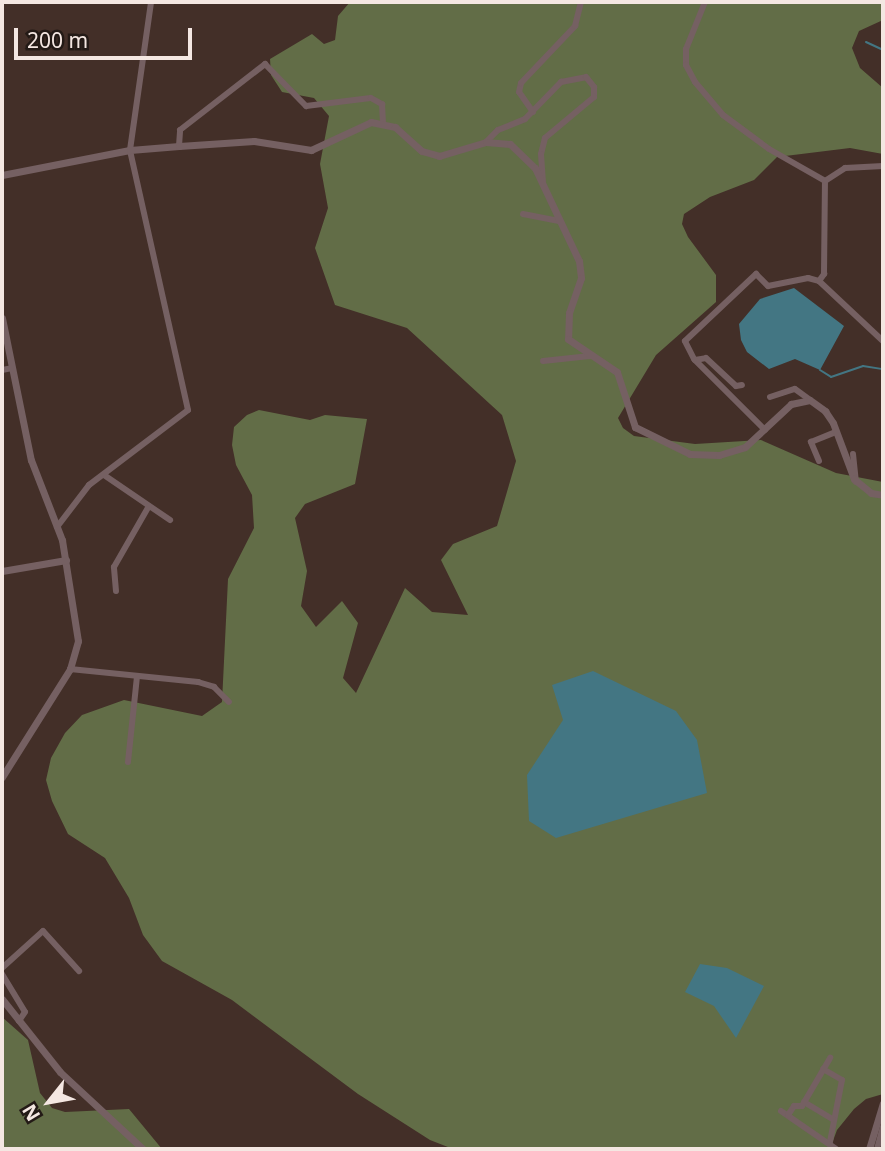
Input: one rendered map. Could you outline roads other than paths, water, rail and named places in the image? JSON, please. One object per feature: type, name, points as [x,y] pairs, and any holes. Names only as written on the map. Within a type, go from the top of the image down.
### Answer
[{"type":"street","points":[[57,527],[89,485],[188,410],[130,150],[151,2]]},
{"type":"street","points":[[533,112],[519,92],[520,83],[575,26],[582,2]]},
{"type":"street","points":[[705,2],[686,48],[686,65],[695,82],[723,115],[769,149],[825,181]]},
{"type":"street","points":[[179,146],[180,130],[265,64],[306,106],[361,98],[378,100],[385,110],[383,124]]},
{"type":"street","points":[[486,142],[498,130],[533,112],[561,82],[573,77],[586,77],[594,87],[591,102],[545,138],[541,154],[543,184]]},
{"type":"street","points":[[2,175],[130,150],[179,146],[254,141],[311,150],[362,124],[395,127],[422,151],[439,156],[486,142],[520,149],[543,184],[579,261],[581,278],[569,313],[568,339],[617,372],[635,427],[675,448],[719,455],[744,447],[792,404],[810,400]]},
{"type":"street","points":[[825,181],[845,168],[883,166]]},
{"type":"street","points":[[820,281],[824,274],[825,181]]},
{"type":"street","points":[[523,214],[560,221]]},
{"type":"street","points":[[765,430],[695,360],[685,341],[756,274],[768,286],[808,278],[820,281],[883,341]]},
{"type":"street","points":[[2,318],[37,479],[57,527],[78,622],[78,641],[70,669],[2,777]]},
{"type":"street","points":[[543,361],[590,356]]},
{"type":"street","points":[[695,360],[706,358],[736,386],[742,385]]},
{"type":"street","points":[[2,370],[12,368]]},
{"type":"street","points":[[770,397],[795,389],[825,411],[856,482],[871,493],[883,495]]},
{"type":"street","points":[[820,461],[811,442],[836,432]]},
{"type":"street","points":[[853,454],[856,482]]},
{"type":"street","points":[[104,475],[170,520]]},
{"type":"street","points":[[116,591],[114,567],[149,506]]},
{"type":"street","points":[[2,571],[66,560]]},
{"type":"street","points":[[70,669],[214,687],[229,702]]},
{"type":"street","points":[[128,762],[137,676]]},
{"type":"street","points":[[2,968],[43,931],[79,971]]},
{"type":"street","points":[[2,974],[25,1012],[19,1021]]},
{"type":"street","points":[[2,999],[60,1072],[143,1149]]},
{"type":"street","points":[[830,1058],[804,1102],[784,1113],[830,1142],[836,1149]]},
{"type":"street","points":[[823,1069],[842,1080],[832,1119],[830,1142]]},
{"type":"street","points":[[804,1102],[832,1119]]},
{"type":"street","points":[[869,1149],[883,1103]]},
{"type":"street","points":[[877,1149],[883,1127]]},
{"type":"water","points":[[794,288],[844,326],[820,370],[795,359],[769,369],[747,352],[741,340],[739,324],[760,299]]},
{"type":"water","points":[[593,671],[676,711],[697,740],[707,793],[556,838],[529,821],[527,775],[563,720],[552,685]]},
{"type":"water","points":[[700,964],[727,968],[764,986],[736,1038],[714,1006],[685,992]]},
{"type":"waterway","points":[[866,42],[883,50]]},
{"type":"waterway","points":[[820,370],[831,377],[863,366],[883,369]]}]
